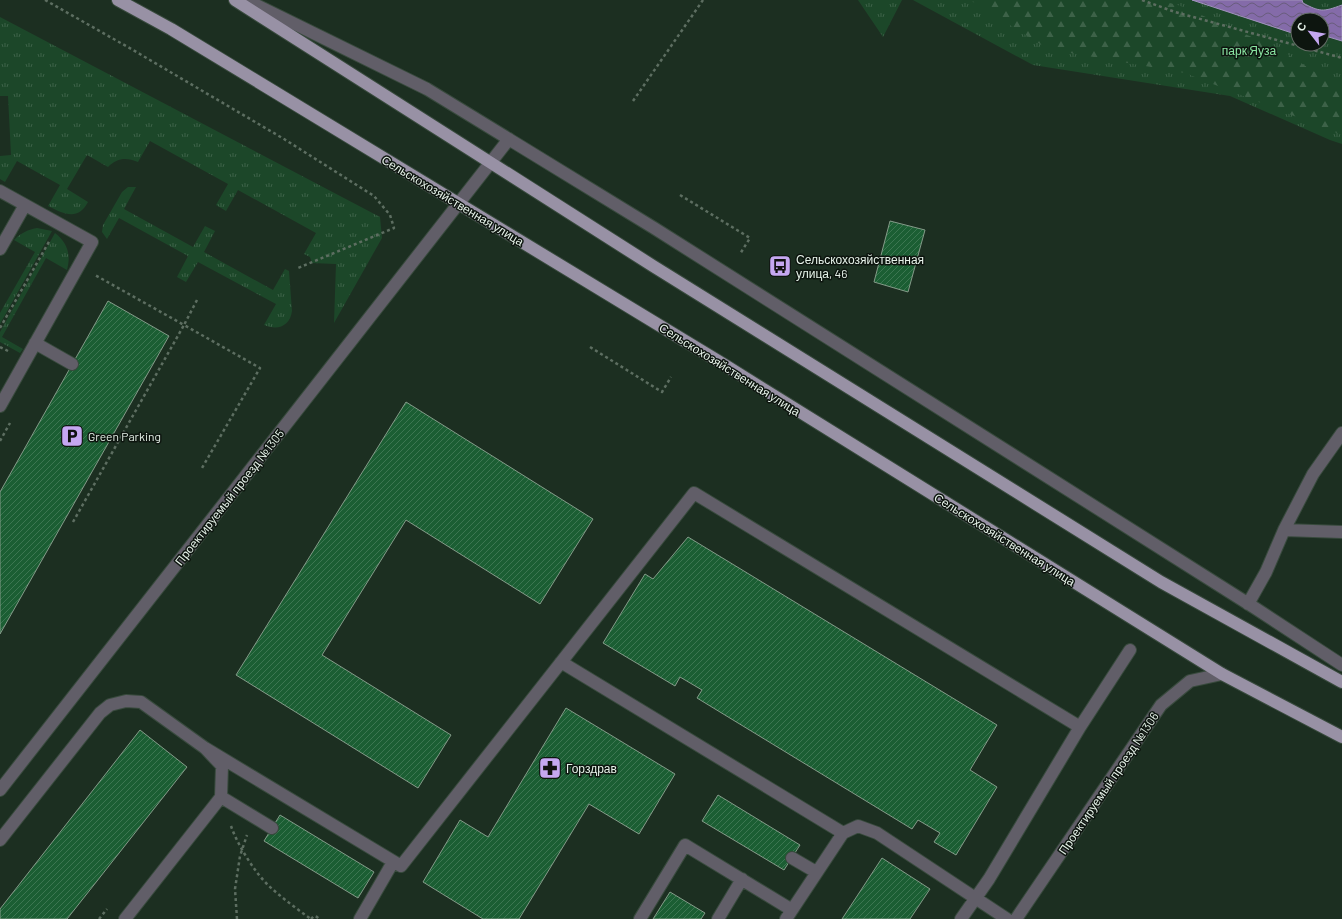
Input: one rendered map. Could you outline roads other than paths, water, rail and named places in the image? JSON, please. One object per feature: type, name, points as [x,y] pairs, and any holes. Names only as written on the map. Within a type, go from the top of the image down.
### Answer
[{"type":"main road","name":"Сельскохозяйственная улица","points":[[118,0],[171,29],[723,364],[1222,674],[1342,737]]},
{"type":"main road","points":[[235,0],[653,266],[1161,582],[1342,682]]},
{"type":"street","points":[[246,0],[427,89],[667,236],[1342,665]]},
{"type":"street","name":"Проектируемый проезд №1305","points":[[0,790],[509,139]]},
{"type":"street","points":[[0,191],[92,242],[0,406]]},
{"type":"street","points":[[0,249],[25,205]]},
{"type":"street","points":[[35,343],[72,364]]},
{"type":"street","points":[[1248,604],[1266,572],[1284,530],[1313,474],[1342,434]]},
{"type":"street","points":[[0,840],[100,713],[110,705],[126,701],[141,702],[205,748],[400,866],[694,493],[1080,727]]},
{"type":"street","points":[[1284,530],[1342,532]]},
{"type":"street","points":[[961,919],[989,879],[1080,727],[1130,650]]},
{"type":"street","points":[[561,662],[843,833]]},
{"type":"street","name":"Проектируемый проезд №1306","points":[[1016,919],[1161,705],[1190,681],[1222,674]]},
{"type":"street","points":[[125,919],[221,797],[222,766],[205,748]]},
{"type":"street","points":[[221,797],[272,828]]},
{"type":"street","points":[[640,919],[685,845],[742,880],[789,914],[843,833],[858,826],[877,833],[1007,919]]},
{"type":"street","points":[[792,858],[816,872]]},
{"type":"street","points":[[360,919],[394,862]]},
{"type":"street","points":[[718,919],[742,880]]},
{"type":"water","points":[[1192,0],[1302,0],[1303,3],[1309,6],[1322,10],[1342,5],[1342,41],[1330,37],[1330,12],[1290,12],[1290,32]]},
{"type":"place","name":"Сельскохозяйственная улица, 46","points":[[780,266]]},
{"type":"place","name":"Green Parking","points":[[72,436]]},
{"type":"place","name":"Горздрав","points":[[550,768]]},
{"type":"park label","name":"парк Яуза","points":[[1249,50]]}]
